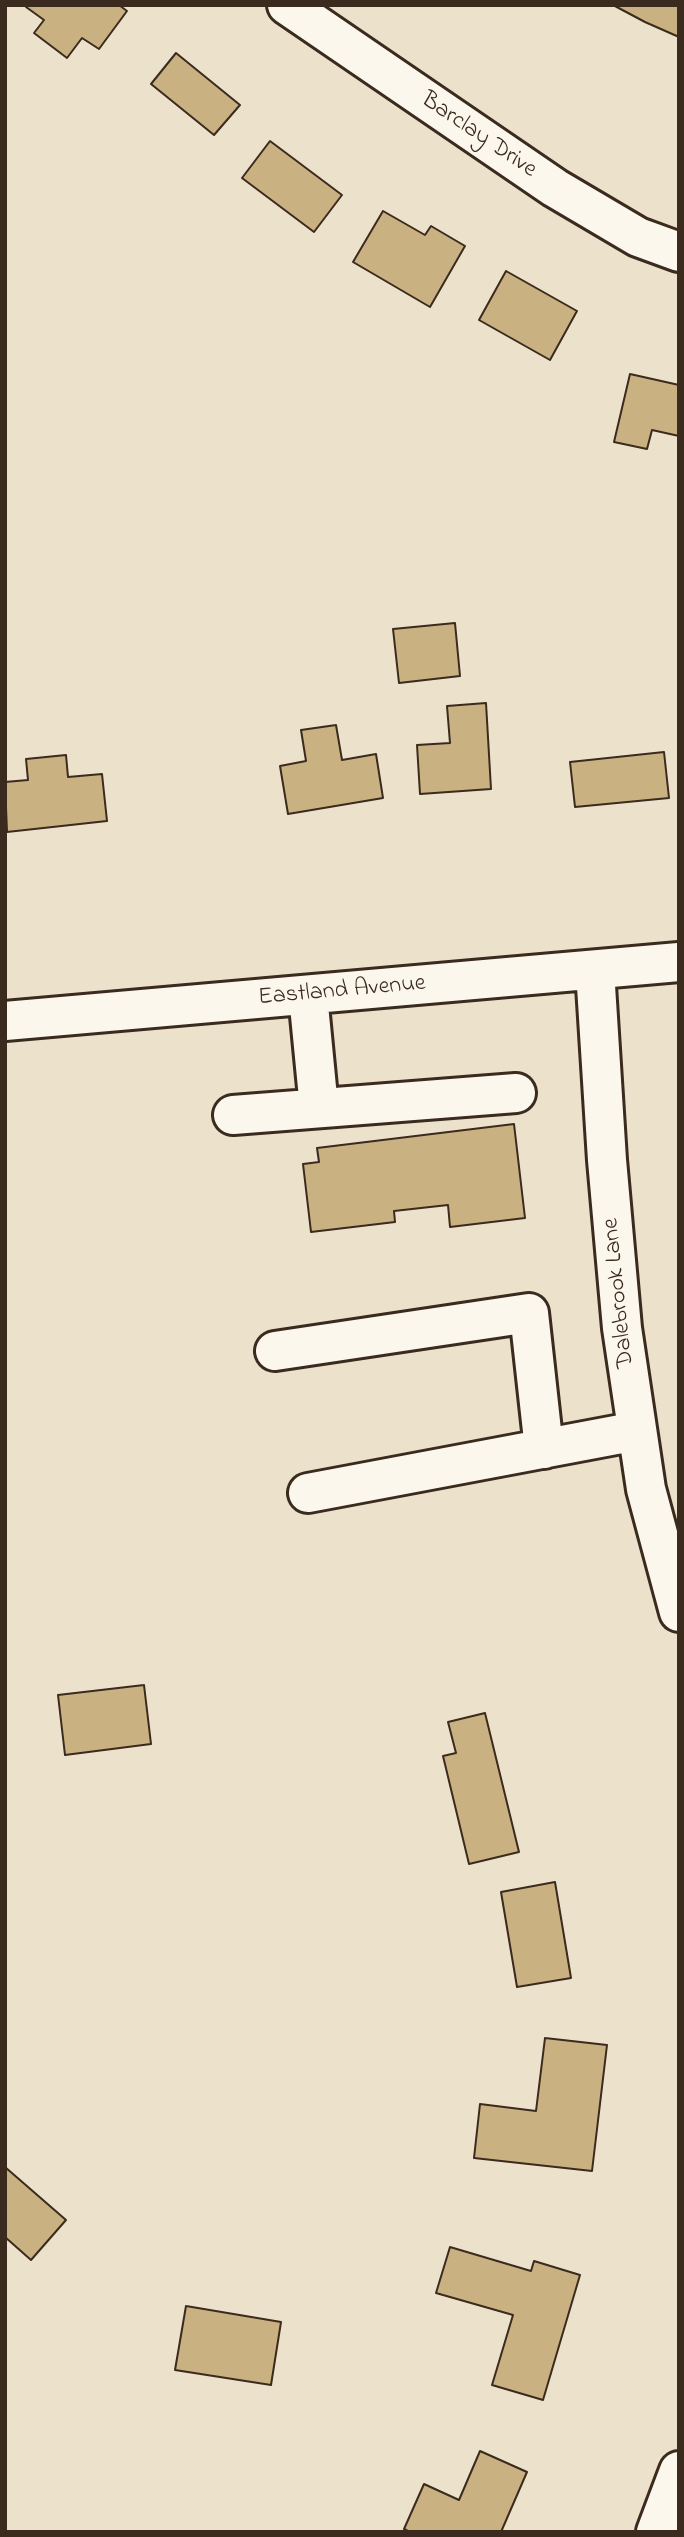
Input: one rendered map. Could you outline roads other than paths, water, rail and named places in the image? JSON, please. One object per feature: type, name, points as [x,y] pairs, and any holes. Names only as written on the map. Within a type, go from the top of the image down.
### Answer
[{"type":"street","name":"Barclay Drive","points":[[287,5],[555,188],[638,237],[679,252]]},
{"type":"street","name":"Eastland Avenue","points":[[5,1021],[679,962]]},
{"type":"street","name":"Dalebrook Lane","points":[[595,970],[607,1160],[622,1328],[646,1489],[679,1612]]},
{"type":"street","points":[[308,995],[319,1108]]},
{"type":"street","points":[[233,1115],[516,1093]]},
{"type":"street","points":[[275,1351],[528,1313],[544,1449]]},
{"type":"street","points":[[308,1493],[637,1431]]},
{"type":"street","points":[[656,2532],[679,2471]]}]
